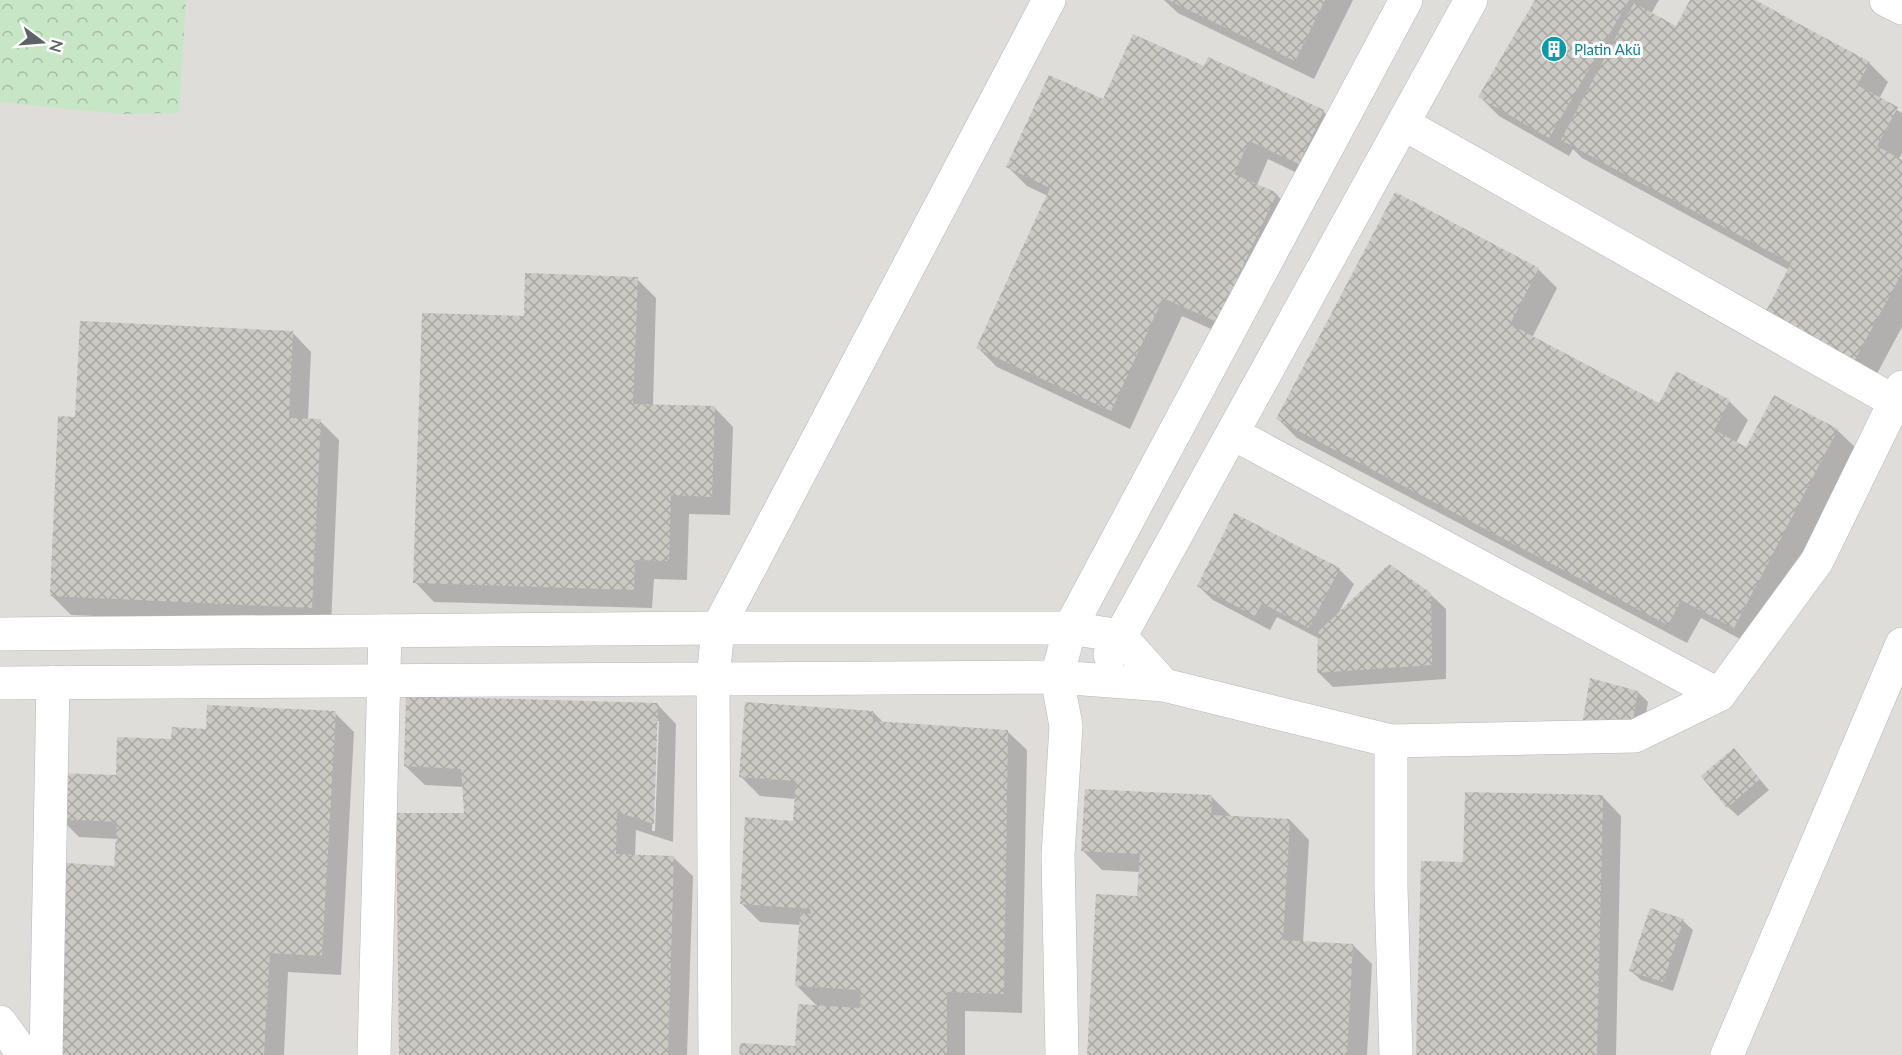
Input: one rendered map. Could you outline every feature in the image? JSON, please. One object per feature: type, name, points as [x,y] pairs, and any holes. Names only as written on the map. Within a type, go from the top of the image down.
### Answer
[{"type":"street","points":[[715,1055],[713,679],[717,628],[1049,0]]},
{"type":"street","points":[[1062,1055],[1058,855],[1066,726],[1057,677],[1070,628],[1406,0]]},
{"type":"street","points":[[1066,726],[1098,679],[1472,0]]},
{"type":"street","points":[[1886,0],[1902,8]]},
{"type":"street","points":[[0,683],[1057,677],[1164,685],[1391,741],[1635,736],[1719,695],[1817,561],[1898,395],[1404,124]]},
{"type":"street","points":[[1234,435],[1719,695]]},
{"type":"street","points":[[0,634],[717,628],[1070,628],[1120,636],[1164,685]]},
{"type":"street","points":[[374,1055],[385,631]]},
{"type":"street","points":[[1727,1055],[1902,644]]},
{"type":"street","points":[[46,1055],[53,682]]},
{"type":"street","points":[[1391,741],[1391,888],[1396,1055]]},
{"type":"street","points":[[0,1022],[24,1055]]},
{"type":"shaded area","points":[[0,0],[1902,0],[1902,1055],[0,1055]]},
{"type":"green space","points":[[0,0],[186,0],[179,113],[121,114],[0,102]]},
{"type":"building","points":[[1168,0],[1325,0],[1295,61]]},
{"type":"building","name":"Platin Akü","points":[[1535,0],[1629,0],[1549,138],[1478,97]]},
{"type":"building","points":[[1690,0],[1755,0],[1870,62],[1857,85],[1898,107],[1877,146],[1902,160],[1902,273],[1852,365],[1763,317],[1791,263],[1561,140],[1634,3],[1676,26]]},
{"type":"building","points":[[1133,34],[1204,66],[1208,57],[1324,110],[1299,164],[1249,141],[1234,174],[1277,193],[1217,322],[1163,298],[1111,411],[976,348],[1050,188],[1006,167],[1049,75],[1103,99]]},
{"type":"building","points":[[1395,192],[1539,268],[1510,324],[1659,403],[1676,371],[1730,400],[1714,430],[1746,447],[1774,395],[1838,429],[1734,628],[1681,600],[1668,625],[1276,419]]},
{"type":"building","points":[[525,273],[638,277],[633,404],[715,406],[712,497],[671,495],[669,561],[635,560],[634,590],[413,583],[422,313],[524,316]]},
{"type":"building","points":[[80,321],[293,331],[289,418],[321,419],[312,608],[50,596],[58,416],[75,417]]},
{"type":"building","points":[[1234,513],[1340,568],[1309,628],[1262,603],[1255,616],[1197,586]]},
{"type":"building","points":[[1389,564],[1431,593],[1432,665],[1317,673],[1318,632]]},
{"type":"building","points":[[1590,678],[1638,691],[1633,721],[1582,725]]},
{"type":"building","points":[[406,696],[658,703],[654,824],[617,812],[616,854],[674,856],[668,1055],[399,1055],[396,813],[464,813],[461,769],[404,766]]},
{"type":"building","points":[[745,702],[873,711],[873,721],[1008,730],[1004,994],[947,992],[947,1055],[739,1055],[740,1043],[795,1046],[798,1004],[860,1008],[861,990],[795,986],[800,913],[811,914],[810,909],[740,904],[745,817],[793,821],[796,781],[739,777]]},
{"type":"building","points":[[207,705],[336,711],[322,956],[270,953],[264,1055],[55,1055],[66,863],[114,866],[117,822],[58,819],[61,773],[116,775],[117,737],[171,739],[172,727],[206,729]]},
{"type":"building","points":[[1734,748],[1760,779],[1727,808],[1701,776]]},
{"type":"building","points":[[1085,789],[1212,795],[1211,815],[1290,819],[1283,940],[1353,944],[1347,1055],[1087,1055],[1096,894],[1137,896],[1140,854],[1081,851]]},
{"type":"building","points":[[1465,792],[1603,795],[1597,1055],[1416,1055],[1421,861],[1463,862]]},
{"type":"building","points":[[1650,908],[1684,919],[1663,982],[1629,971]]},
{"type":"place","name":"Platin Akü","points":[[1554,49]]}]
